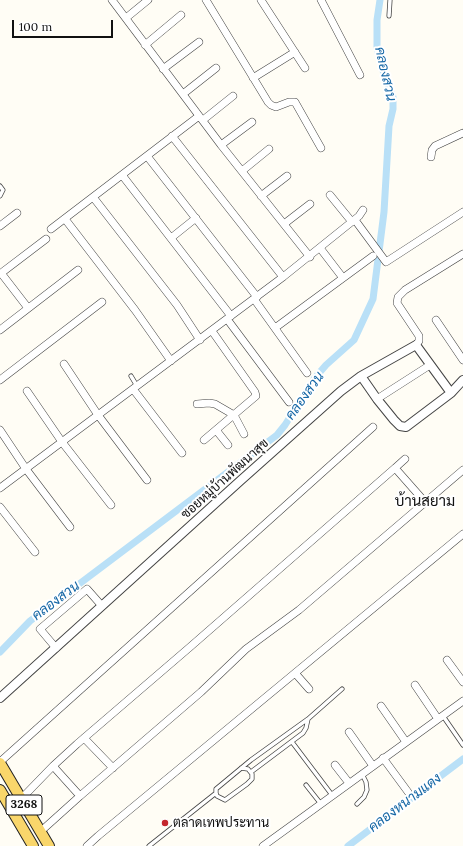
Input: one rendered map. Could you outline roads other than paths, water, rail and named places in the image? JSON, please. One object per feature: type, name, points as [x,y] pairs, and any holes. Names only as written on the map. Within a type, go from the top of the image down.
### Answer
[{"type":"main road","name":"3268","points":[[0,762],[49,846]]},
{"type":"main road","name":"3268","points":[[0,790],[33,846]]},
{"type":"street","points":[[112,0],[261,196],[310,256]]},
{"type":"street","points":[[126,18],[148,0]]},
{"type":"street","points":[[206,0],[268,102],[276,107],[291,101],[295,102],[321,148]]},
{"type":"street","points":[[261,0],[305,68]]},
{"type":"street","points":[[321,0],[360,74]]},
{"type":"street","points":[[145,45],[181,15]]},
{"type":"street","points":[[163,69],[198,42]]},
{"type":"street","points":[[253,78],[295,52]]},
{"type":"street","points":[[183,94],[216,68]]},
{"type":"street","points":[[51,229],[172,136],[233,96]]},
{"type":"street","points":[[222,145],[252,122]]},
{"type":"street","points":[[431,157],[432,150],[435,146],[463,133]]},
{"type":"street","points":[[172,136],[283,277]]},
{"type":"street","points":[[242,171],[269,149]]},
{"type":"street","points":[[147,156],[196,218],[255,298],[307,373]]},
{"type":"street","points":[[122,175],[171,238],[289,402]]},
{"type":"street","points":[[261,196],[287,176]]},
{"type":"street","points":[[330,195],[372,244],[384,262],[389,261],[463,212]]},
{"type":"street","points":[[93,197],[177,306],[200,340]]},
{"type":"street","points":[[284,224],[310,204]]},
{"type":"street","points":[[0,488],[283,277],[361,215],[363,210]]},
{"type":"street","points":[[0,226],[17,213]]},
{"type":"street","points":[[171,238],[196,218]]},
{"type":"street","points":[[65,219],[135,310],[171,362]]},
{"type":"street","points":[[28,308],[1,274],[46,238]]},
{"type":"street","points":[[320,248],[343,278]]},
{"type":"street","points":[[451,393],[416,345],[419,341],[419,336],[397,303],[398,296],[405,290],[463,254]]},
{"type":"street","points":[[275,328],[373,256]]},
{"type":"street","points":[[0,330],[78,270]]},
{"type":"street","points":[[0,380],[102,302]]},
{"type":"street","points":[[436,320],[463,360]]},
{"type":"street","points":[[204,440],[256,398],[256,395],[212,331]]},
{"type":"street","name":"ซอยหมู่บ้านพัฒนาสุข","points":[[0,698],[341,391],[361,376],[416,345]]},
{"type":"street","points":[[64,364],[98,415],[147,480]]},
{"type":"street","points":[[378,400],[430,365]]},
{"type":"street","points":[[361,376],[378,400],[400,426],[406,426],[451,393],[463,380]]},
{"type":"street","points":[[135,387],[182,453]]},
{"type":"street","points":[[27,391],[62,442],[111,505]]},
{"type":"street","points":[[197,404],[209,402],[234,415],[244,434]]},
{"type":"street","points":[[0,762],[373,427]]},
{"type":"street","points":[[0,430],[26,468],[70,526]]},
{"type":"street","points":[[216,430],[228,445]]},
{"type":"street","points":[[21,799],[53,766],[84,738],[405,459]]},
{"type":"street","points":[[395,468],[425,502]]},
{"type":"street","points":[[40,832],[201,692],[246,649],[298,610],[463,470]]},
{"type":"street","points":[[0,507],[35,552]]},
{"type":"street","points":[[87,846],[463,535]]},
{"type":"street","points":[[56,648],[40,629],[87,588],[102,606]]},
{"type":"street","points":[[447,660],[463,682]]},
{"type":"street","points":[[295,673],[310,689]]},
{"type":"street","points":[[415,685],[441,717]]},
{"type":"street","points":[[263,846],[463,701]]},
{"type":"street","points":[[381,706],[406,742]]},
{"type":"street","points":[[349,732],[373,766]]},
{"type":"street","points":[[84,738],[113,768]]},
{"type":"street","points":[[383,758],[408,792]]},
{"type":"street","points":[[335,764],[349,783]]},
{"type":"street","points":[[53,766],[80,796]]},
{"type":"lane","points":[[390,0],[390,16]]},
{"type":"lane","points":[[0,186],[2,190],[0,196]]},
{"type":"lane","points":[[131,376],[135,387]]},
{"type":"lane","points":[[149,846],[216,793],[216,789],[241,768],[308,719],[342,689]]},
{"type":"lane","points":[[441,717],[463,744]]},
{"type":"lane","points":[[251,772],[305,731],[308,719]]},
{"type":"lane","points":[[292,742],[332,795]]},
{"type":"lane","points":[[216,793],[217,796],[225,800],[247,784],[252,779],[251,772],[248,769],[241,768]]},
{"type":"lane","points":[[357,804],[364,797],[367,790],[366,782],[362,774]]},
{"type":"lane","points":[[306,785],[320,804]]},
{"type":"waterway","name":"คลองสวน","points":[[0,652],[30,621],[277,435],[314,379],[326,365],[354,340],[373,299],[384,212],[389,126],[393,109],[393,97],[384,74],[377,48],[377,20],[380,0]]},
{"type":"waterway","name":"คลองหนามแดง","points":[[348,846],[463,759]]},
{"type":"place","name":"ตลาดเทพประทาน","points":[[165,823]]},
{"type":"district","name":"บ้านสยาม","points":[[425,502]]}]
